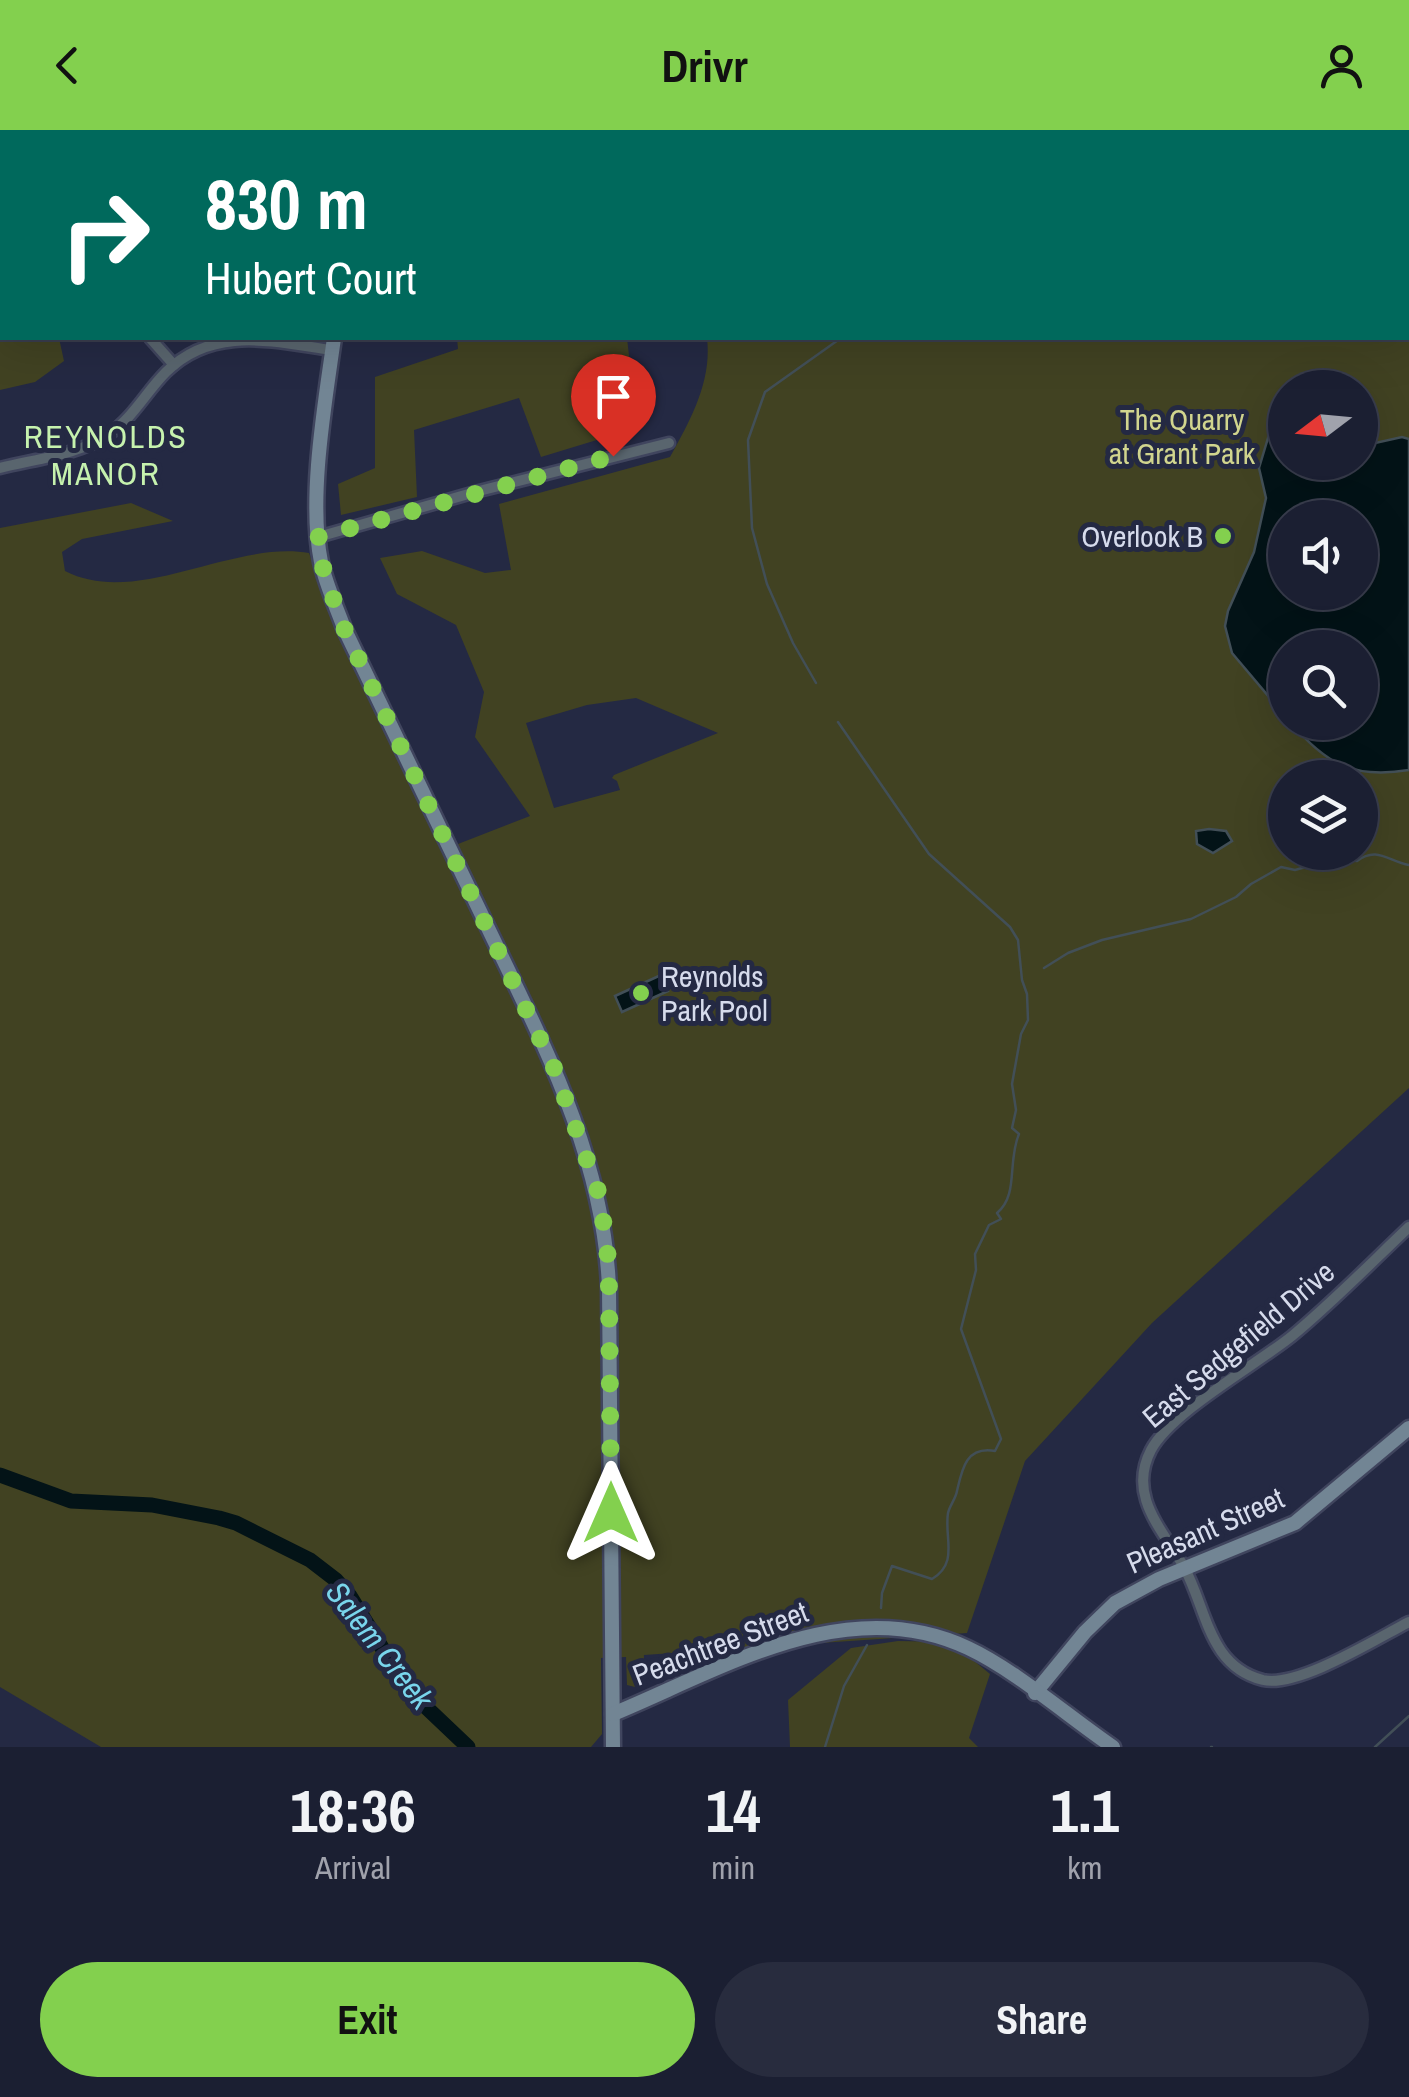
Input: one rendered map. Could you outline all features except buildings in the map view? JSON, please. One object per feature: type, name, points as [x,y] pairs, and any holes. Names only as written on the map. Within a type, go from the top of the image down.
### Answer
[{"type":"main road","points":[[333,344],[321,450],[318,537],[324,573],[344,628],[555,1070],[598,1191],[607,1243],[609,1288],[613,1747]]},
{"type":"main road","name":"Pleasant Street","points":[[1036,1693],[1059,1660],[1116,1603],[1158,1579],[1295,1523],[1409,1428]]},
{"type":"main road","name":"Peachtree Street","points":[[613,1714],[796,1639],[852,1628],[912,1630],[946,1639],[988,1660],[1113,1747]]},
{"type":"street","points":[[152,340],[174,365]]},
{"type":"street","points":[[0,468],[82,447],[106,436],[130,416],[174,365],[227,340]]},
{"type":"street","points":[[251,340],[333,344]]},
{"type":"street","points":[[318,537],[669,442]]},
{"type":"street","name":"East Sedgefield Drive","points":[[1409,1227],[1295,1333],[1194,1408],[1154,1444],[1144,1469],[1144,1500],[1185,1569],[1221,1654],[1232,1666],[1260,1679],[1275,1681],[1300,1674],[1409,1622]]},
{"type":"green space","points":[[0,340],[59,340],[64,361],[35,382],[0,390]]},
{"type":"green space","points":[[457,340],[627,340],[632,382],[646,425],[541,457],[519,398],[414,430],[417,497],[341,515],[338,484],[375,468],[375,377],[458,349]]},
{"type":"green space","name":"The Quarry at Grant Park","points":[[707,340],[1409,340],[1409,1088],[1152,1323],[1025,1461],[967,1633],[644,1655],[643,1684],[639,1688],[627,1685],[626,1657],[601,1658],[602,1734],[591,1747],[101,1747],[0,1687],[0,528],[131,503],[173,521],[82,539],[62,552],[65,571],[93,580],[123,582],[248,556],[309,553],[333,618],[445,855],[458,844],[530,816],[475,737],[484,692],[456,625],[397,594],[380,558],[422,551],[485,573],[511,570],[499,504],[670,457],[692,414],[706,369]],"holes":[[[636,698],[718,733],[614,775],[620,790],[554,808],[526,723],[587,705]]]},
{"type":"green space","points":[[898,1641],[951,1642],[990,1674],[969,1738],[978,1747],[790,1747],[788,1700],[851,1648]]},
{"type":"shaded area","points":[[1268,438],[1268,480],[1378,480],[1378,442],[1409,439],[1409,770],[1378,772],[1378,760],[1332,760],[1307,740],[1378,740],[1378,630],[1268,630],[1268,696],[1232,653],[1225,626],[1228,611],[1254,552],[1266,498],[1259,468]]},
{"type":"shaded area","points":[[1196,831],[1226,831],[1232,841],[1213,853],[1197,844]]},
{"type":"shaded area","name":"Reynolds Park Pool","points":[[661,975],[668,991],[622,1012],[615,996]]},
{"type":"waterway","points":[[816,683],[767,584],[752,528],[748,440],[765,392],[838,340]]},
{"type":"waterway","points":[[838,722],[929,854],[1010,927],[1018,940],[1027,994],[1028,1020],[1021,1034],[1012,1084],[1016,1110],[1012,1128],[1019,1134],[1010,1187],[1004,1206],[997,1213],[1001,1219],[989,1225],[975,1254],[976,1270],[961,1329],[1001,1439],[995,1451],[978,1452],[964,1467],[948,1513],[948,1558],[940,1573],[932,1579],[892,1566],[881,1608]]},
{"type":"waterway","points":[[1044,968],[1068,953],[1102,940],[1191,919],[1236,897],[1281,867],[1295,870],[1334,859],[1357,861],[1371,855],[1409,865]]},
{"type":"waterway","name":"Salem Creek","points":[[0,1475],[71,1501],[152,1505],[219,1518],[310,1560],[350,1596],[408,1690],[468,1747]]},
{"type":"waterway","points":[[825,1747],[844,1686],[867,1645]]},
{"type":"waterway","points":[[1375,1747],[1409,1716]]},
{"type":"place","name":"Overlook B","points":[[1223,536]]},
{"type":"place","name":"Reynolds Park Pool","points":[[641,993]]},
{"type":"district","name":"REYNOLDS MANOR","points":[[106,454]]},
{"type":"route","points":[[611,1513],[609,1288],[607,1243],[598,1191],[555,1070],[344,628],[324,573],[318,537],[613,456]]}]
